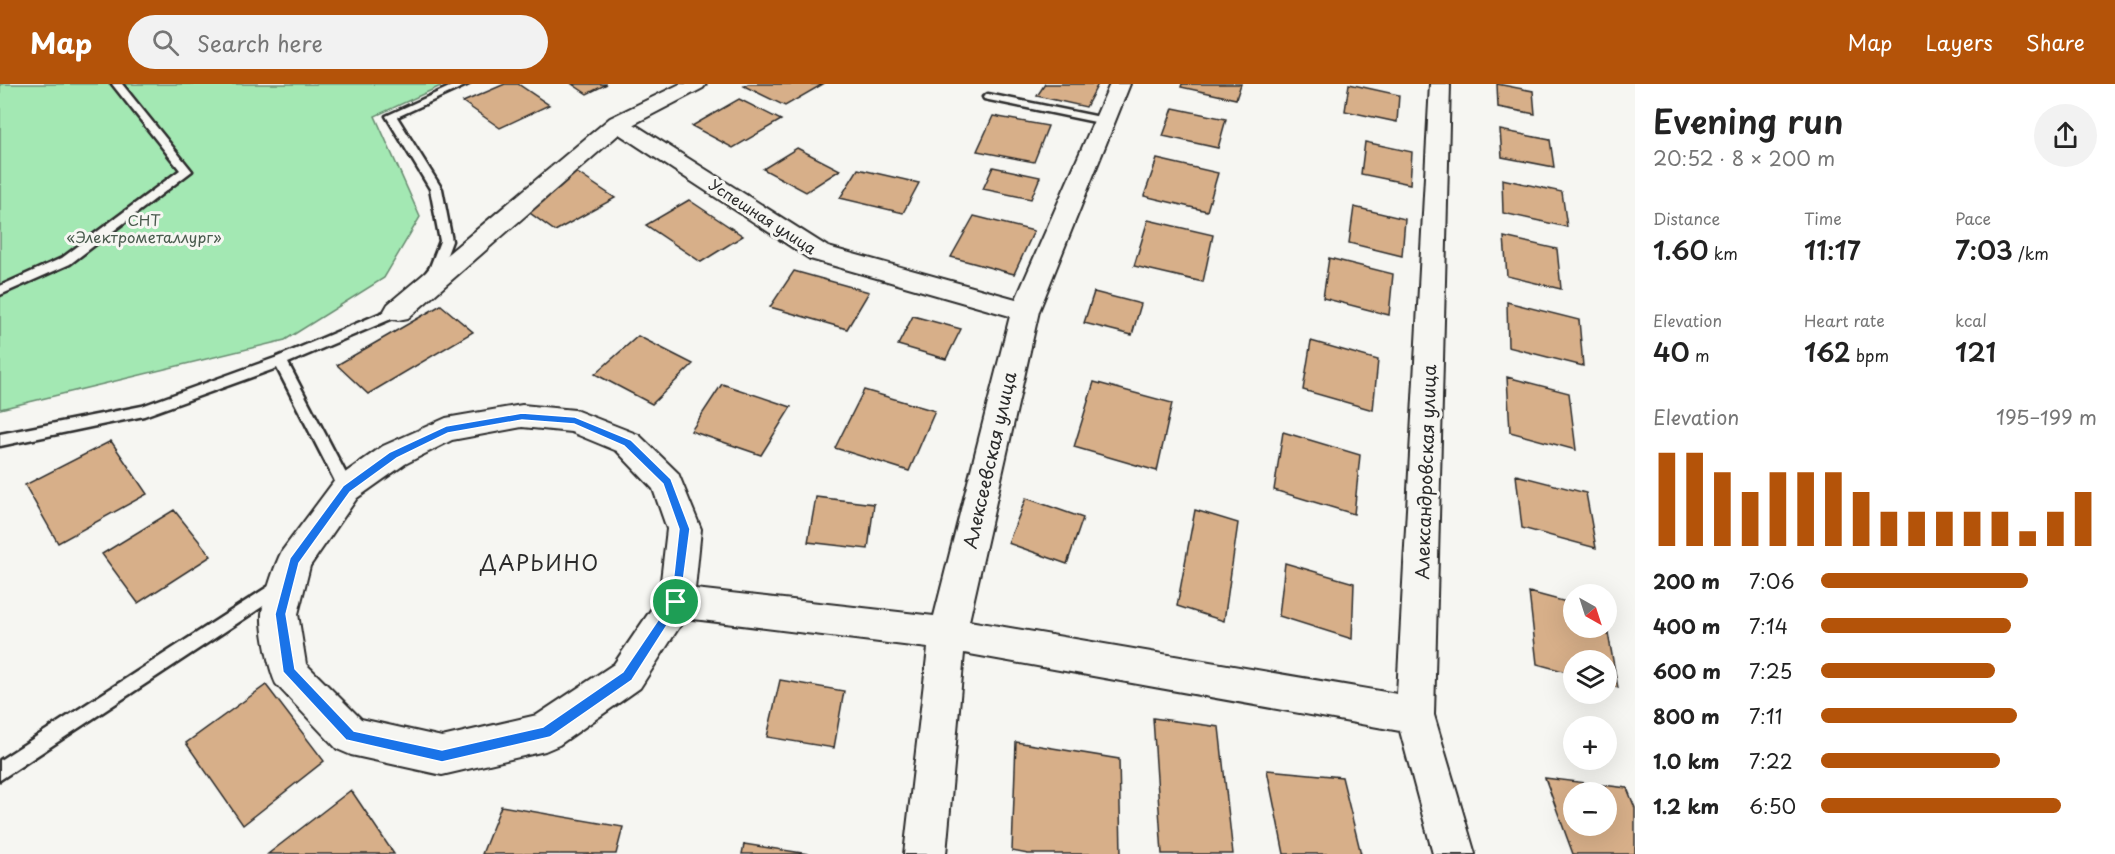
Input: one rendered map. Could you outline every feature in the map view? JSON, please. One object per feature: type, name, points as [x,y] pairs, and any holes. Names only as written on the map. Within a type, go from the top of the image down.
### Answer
[{"type":"street","points":[[398,311],[618,123],[696,84]]},
{"type":"street","name":"Алексеевская улица","points":[[925,854],[948,634],[1024,311],[1120,84]]},
{"type":"street","name":"Александровская улица","points":[[1440,84],[1415,715],[1454,854]]},
{"type":"street","name":"Успешная улица","points":[[618,123],[819,253],[1024,311]]},
{"type":"street","points":[[522,416],[575,421],[628,443],[667,482],[684,529],[676,602],[627,676],[545,732],[442,756],[351,736],[289,672],[280,614],[289,580],[294,561],[346,489],[394,455],[446,430],[522,416]]},
{"type":"street","points":[[676,602],[948,634],[1415,715]]},
{"type":"lane","points":[[0,291],[66,261],[186,171],[117,84]]},
{"type":"lane","points":[[0,440],[144,411],[280,361],[398,311],[436,268],[446,241],[436,189],[391,116],[464,84]]},
{"type":"lane","points":[[988,98],[1105,121]]},
{"type":"lane","points":[[280,361],[346,489]]},
{"type":"lane","points":[[0,771],[289,580]]},
{"type":"green space","name":"СНТ «Электрометаллург»","points":[[0,84],[445,84],[375,116],[420,217],[384,278],[285,340],[0,409]]},
{"type":"building","points":[[505,84],[518,84],[549,105],[500,128],[463,102]]},
{"type":"building","points":[[572,84],[607,84],[587,94]]},
{"type":"building","points":[[748,84],[823,84],[785,106],[744,86]]},
{"type":"building","points":[[1045,84],[1098,84],[1086,107],[1037,96]]},
{"type":"building","points":[[1182,84],[1241,84],[1236,99],[1181,87]]},
{"type":"building","points":[[1349,84],[1399,95],[1397,122],[1345,111]]},
{"type":"building","points":[[1497,84],[1533,91],[1535,114],[1498,107]]},
{"type":"building","points":[[739,99],[781,120],[733,148],[692,126]]},
{"type":"building","points":[[1173,108],[1226,119],[1218,148],[1163,136]]},
{"type":"building","points":[[993,116],[1048,126],[1034,162],[977,151]]},
{"type":"building","points":[[1500,130],[1550,140],[1554,167],[1502,157]]},
{"type":"building","points":[[1365,142],[1412,152],[1410,184],[1361,174]]},
{"type":"building","points":[[797,148],[840,170],[806,192],[763,169]]},
{"type":"building","points":[[1157,159],[1218,173],[1207,211],[1144,196]]},
{"type":"building","points":[[993,167],[1040,177],[1031,199],[983,189]]},
{"type":"building","points":[[858,169],[919,183],[903,213],[840,198]]},
{"type":"building","points":[[576,172],[615,198],[555,231],[516,203]]},
{"type":"building","points":[[1502,179],[1562,192],[1567,227],[1503,213]]},
{"type":"building","points":[[689,200],[743,236],[701,262],[646,225]]},
{"type":"building","points":[[1354,207],[1405,219],[1402,256],[1349,243]]},
{"type":"building","points":[[974,216],[1034,231],[1014,274],[951,257]]},
{"type":"building","points":[[1148,220],[1213,235],[1203,282],[1134,266]]},
{"type":"building","points":[[1504,237],[1557,249],[1561,289],[1507,276]]},
{"type":"building","points":[[1329,258],[1393,274],[1389,315],[1323,298]]},
{"type":"building","points":[[794,271],[869,292],[847,329],[770,307]]},
{"type":"building","points":[[1094,292],[1141,304],[1132,335],[1084,323]]},
{"type":"building","points":[[1507,302],[1579,320],[1583,366],[1508,347]]},
{"type":"building","points":[[441,305],[473,332],[368,394],[337,365]]},
{"type":"building","points":[[913,316],[961,329],[946,359],[898,345]]},
{"type":"building","points":[[638,336],[693,364],[652,404],[595,374]]},
{"type":"building","points":[[1311,341],[1378,360],[1373,410],[1303,390]]},
{"type":"building","points":[[1507,377],[1569,393],[1576,450],[1510,432]]},
{"type":"building","points":[[1094,382],[1172,403],[1157,471],[1074,447]]},
{"type":"building","points":[[722,384],[791,407],[761,455],[691,431]]},
{"type":"building","points":[[864,390],[935,411],[909,471],[835,448]]},
{"type":"building","points":[[1283,432],[1360,455],[1354,514],[1274,490]]},
{"type":"building","points":[[111,441],[147,494],[58,543],[25,485]]},
{"type":"building","points":[[1516,475],[1586,493],[1596,548],[1522,528]]},
{"type":"building","points":[[816,497],[874,504],[868,549],[808,542]]},
{"type":"building","points":[[1026,498],[1083,518],[1067,564],[1008,543]]},
{"type":"building","points":[[174,510],[211,556],[138,603],[102,554]]},
{"type":"building","points":[[1195,510],[1238,523],[1224,621],[1177,606]]},
{"type":"building","points":[[1285,563],[1354,583],[1352,639],[1279,616]]},
{"type":"building","points":[[1529,592],[1563,601],[1563,638],[1609,638],[1611,650],[1563,650],[1563,671],[1537,664]]},
{"type":"building","points":[[780,680],[844,691],[834,748],[767,737]]},
{"type":"building","points":[[266,685],[324,761],[243,825],[186,743]]},
{"type":"building","points":[[1153,718],[1219,727],[1233,854],[1162,854]]},
{"type":"building","points":[[1016,742],[1119,759],[1121,854],[1028,854],[1012,851]]},
{"type":"building","points":[[1267,770],[1342,777],[1361,854],[1284,854]]},
{"type":"building","points":[[1545,778],[1578,782],[1563,782],[1563,827]]},
{"type":"building","points":[[1617,787],[1627,788],[1635,808],[1635,854],[1573,854],[1566,836],[1617,836]]},
{"type":"building","points":[[351,790],[394,854],[268,854]]},
{"type":"building","points":[[501,806],[623,827],[616,854],[482,854]]},
{"type":"building","points":[[744,844],[809,854],[742,854]]},
{"type":"district","name":"ДАРЬИНО","points":[[540,562]]},
{"type":"route","points":[[522,416],[575,421],[628,443],[667,482],[684,529],[676,602],[627,676],[545,732],[442,756],[351,736],[289,672],[280,614],[294,561],[346,489],[394,455],[446,430],[522,416]]}]
